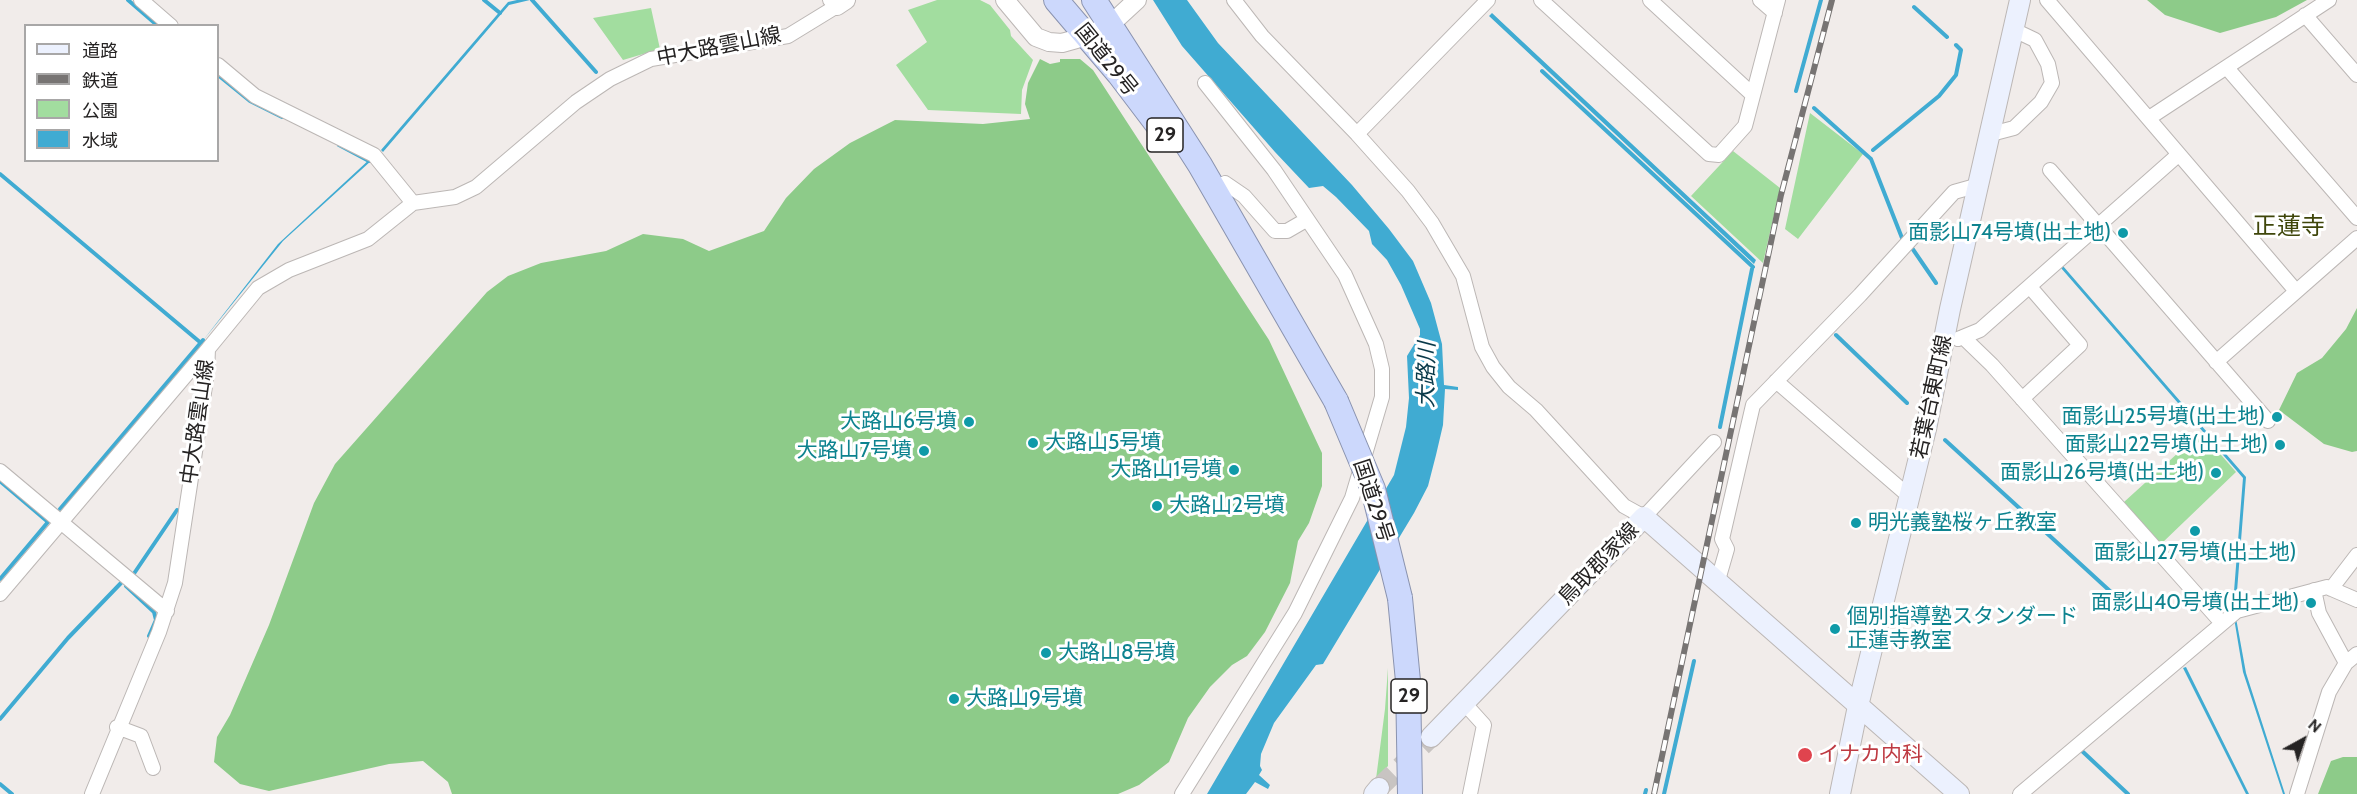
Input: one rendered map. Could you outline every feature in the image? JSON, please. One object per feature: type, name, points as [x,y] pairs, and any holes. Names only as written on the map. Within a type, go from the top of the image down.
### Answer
[{"type":"highway","name":"国道29号","points":[[1056,0],[1119,74],[1240,236]]},
{"type":"highway","name":"国道29号","points":[[1094,0],[1200,165],[1336,401],[1373,489],[1400,598],[1408,681],[1400,790]]},
{"type":"main road","name":"若葉台東町線","points":[[1840,794],[1858,705],[1910,497],[2020,0]]},
{"type":"main road","name":"鳥取郡家線","points":[[1431,737],[1644,517],[1959,794]]},
{"type":"street","points":[[141,0],[169,24]]},
{"type":"street","points":[[1005,0],[1036,36],[1049,42],[1062,43],[1087,36],[1111,24],[1134,3]]},
{"type":"street","points":[[1105,0],[1111,24]]},
{"type":"street","points":[[1234,0],[1262,36],[1357,134],[1408,191],[1453,255],[1472,301],[1482,347],[1492,367],[1509,387],[1536,410],[1624,506],[1644,517],[1714,442]]},
{"type":"street","points":[[1357,134],[1488,0]]},
{"type":"street","points":[[1541,0],[1709,154],[1719,155],[1745,126],[1754,94],[1776,6],[1760,0]]},
{"type":"street","points":[[1650,0],[1754,94]]},
{"type":"street","points":[[2047,0],[2296,291]]},
{"type":"street","points":[[2149,118],[2330,0]]},
{"type":"street","name":"中大路雲山線","points":[[92,794],[117,728],[167,611],[175,583],[208,348],[258,288],[289,270],[368,239],[413,203],[455,197],[476,187],[576,102],[610,79],[651,59],[788,36],[838,2]]},
{"type":"street","points":[[2305,15],[2357,75]]},
{"type":"street","points":[[1991,134],[2014,128],[2041,102],[2052,83],[2048,64],[2035,40],[2014,30]]},
{"type":"street","points":[[219,66],[255,96],[374,155],[413,203]]},
{"type":"street","points":[[2227,68],[2357,218]]},
{"type":"street","points":[[1182,794],[1295,613],[1352,498],[1382,397],[1382,369],[1376,344],[1355,293],[1334,256],[1306,220],[1274,170],[1205,83]]},
{"type":"street","points":[[1942,345],[1980,330],[2178,154]]},
{"type":"street","points":[[2050,170],[2268,421]]},
{"type":"street","points":[[1225,183],[1244,196],[1275,231],[1287,231],[1306,220]]},
{"type":"street","points":[[1718,580],[1727,549],[1722,538],[1753,405],[1860,295],[1954,192],[1979,184]]},
{"type":"street","points":[[2216,362],[2357,238]]},
{"type":"street","points":[[2022,399],[2080,345],[2030,287]]},
{"type":"street","points":[[1963,337],[2022,399],[2221,622]]},
{"type":"street","points":[[0,594],[208,348]]},
{"type":"street","points":[[1776,381],[1910,497]]},
{"type":"street","points":[[0,471],[167,611]]},
{"type":"street","points":[[2331,589],[2357,555]]},
{"type":"street","points":[[2019,794],[2185,656],[2221,622],[2237,611],[2327,587],[2357,600]]},
{"type":"street","points":[[2297,794],[2321,712],[2351,659],[2319,613],[2314,590]]},
{"type":"street","points":[[1465,704],[1484,725],[1470,794]]},
{"type":"street","points":[[117,728],[141,736],[153,768]]},
{"type":"green space","points":[[937,0],[980,0],[990,5],[1010,30],[1011,36],[1033,60],[1022,90],[1021,114],[928,110],[896,65],[927,42],[908,10]]},
{"type":"green space","points":[[2147,0],[2307,0],[2276,17],[2220,33],[2165,15]]},
{"type":"green space","points":[[651,8],[660,49],[623,60],[593,18]]},
{"type":"green space","points":[[1040,59],[1050,64],[1060,62],[1060,59],[1080,59],[1093,70],[1269,340],[1322,453],[1322,486],[1309,523],[1298,541],[1290,583],[1265,632],[1247,656],[1232,665],[1210,687],[1188,718],[1169,762],[1139,785],[1118,794],[452,794],[448,782],[423,761],[389,764],[269,791],[240,784],[214,762],[217,737],[230,715],[269,625],[314,503],[335,464],[487,292],[508,276],[541,263],[606,251],[643,234],[683,239],[709,251],[764,231],[786,198],[814,169],[850,143],[895,120],[983,124],[1030,119],[1025,104],[1028,83]]},
{"type":"green space","points":[[1810,113],[1863,154],[1798,239],[1785,229]]},
{"type":"green space","points":[[1733,151],[1780,188],[1763,263],[1691,196]]},
{"type":"green space","points":[[2357,308],[2357,451],[2352,452],[2324,444],[2279,410],[2297,373],[2322,358],[2346,329]]},
{"type":"green space","points":[[2201,432],[2236,472],[2161,544],[2124,502]]},
{"type":"green space","points":[[1388,668],[1388,766],[1376,779],[1385,709]]},
{"type":"green space","points":[[2343,757],[2357,757],[2357,794],[2318,794],[2331,761]]},
{"type":"water","points":[[530,0],[509,5],[383,152],[381,150],[508,2]]},
{"type":"water","name":"大路川","points":[[1153,0],[1187,0],[1218,43],[1352,185],[1389,229],[1413,261],[1431,303],[1442,344],[1444,385],[1458,387],[1458,390],[1445,389],[1443,425],[1436,455],[1428,486],[1414,513],[1323,664],[1316,665],[1274,723],[1261,754],[1262,770],[1259,775],[1270,785],[1268,789],[1255,782],[1246,794],[1207,794],[1394,475],[1406,427],[1409,398],[1407,356],[1420,335],[1420,329],[1401,285],[1387,260],[1372,244],[1369,231],[1323,186],[1309,188],[1275,152],[1182,46]]},
{"type":"water","points":[[1492,13],[1756,260],[1754,264],[1489,16]]},
{"type":"water","points":[[371,158],[372,160],[283,241],[201,343],[278,244]]},
{"type":"water","points":[[2063,266],[2246,477],[2236,604],[2233,604],[2243,478],[2061,268]]},
{"type":"water","points":[[2234,618],[2236,618],[2246,673],[2285,794],[2283,794],[2243,672]]},
{"type":"water","points":[[2186,667],[2249,794],[2246,794],[2183,668]]},
{"type":"waterway","points":[[128,0],[156,24]]},
{"type":"waterway","points":[[484,0],[500,13]]},
{"type":"waterway","points":[[532,0],[596,72]]},
{"type":"waterway","points":[[1796,91],[1821,0]]},
{"type":"waterway","points":[[1914,7],[1947,37]]},
{"type":"waterway","points":[[1873,150],[1939,96],[1956,75],[1961,50],[1956,45]]},
{"type":"waterway","points":[[1542,71],[1753,267]]},
{"type":"waterway","points":[[219,76],[250,101],[282,117]]},
{"type":"waterway","points":[[1814,108],[1871,159],[1902,238]]},
{"type":"waterway","points":[[339,145],[369,161]]},
{"type":"waterway","points":[[0,174],[201,343]]},
{"type":"waterway","points":[[1912,248],[1936,283]]},
{"type":"waterway","points":[[1720,427],[1752,269]]},
{"type":"waterway","points":[[1836,335],[1907,403]]},
{"type":"waterway","points":[[60,509],[203,340]]},
{"type":"waterway","points":[[1945,440],[2123,603]]},
{"type":"waterway","points":[[0,481],[48,522],[0,579]]},
{"type":"waterway","points":[[133,575],[177,510]]},
{"type":"waterway","points":[[0,719],[68,638],[121,583]]},
{"type":"waterway","points":[[126,586],[154,612],[156,620],[149,636]]},
{"type":"waterway","points":[[1664,794],[1694,661]]},
{"type":"waterway","points":[[2082,751],[2128,794]]},
{"type":"waterway","points":[[0,784],[12,794]]},
{"type":"waterway","points":[[1645,794],[1646,790]]},
{"type":"tunnel","points":[[1379,788],[1431,737]]},
{"type":"railway","points":[[1654,794],[1781,195],[1832,0]]},
{"type":"place","name":"面影山74号墳(出土地)","points":[[2123,233]]},
{"type":"place","name":"面影山25号墳(出土地)","points":[[2277,417]]},
{"type":"place","name":"大路山6号墳","points":[[969,422]]},
{"type":"place","name":"大路山5号墳","points":[[1033,443]]},
{"type":"place","name":"面影山22号墳(出土地)","points":[[2280,445]]},
{"type":"place","name":"大路山7号墳","points":[[924,451]]},
{"type":"place","name":"大路山1号墳","points":[[1234,470]]},
{"type":"place","name":"面影山26号墳(出土地)","points":[[2216,473]]},
{"type":"place","name":"大路山2号墳","points":[[1157,506]]},
{"type":"place","name":"明光義塾桜ヶ丘教室","points":[[1856,523]]},
{"type":"place","name":"面影山27号墳(出土地)","points":[[2195,531]]},
{"type":"place","name":"面影山40号墳(出土地)","points":[[2311,603]]},
{"type":"place","name":"個別指導塾スタンダード 正蓮寺教室","points":[[1835,629]]},
{"type":"place","name":"大路山8号墳","points":[[1046,653]]},
{"type":"place","name":"大路山9号墳","points":[[954,699]]},
{"type":"place","name":"イナカ内科","points":[[1805,755]]},
{"type":"district","name":"正蓮寺","points":[[2289,227]]}]
